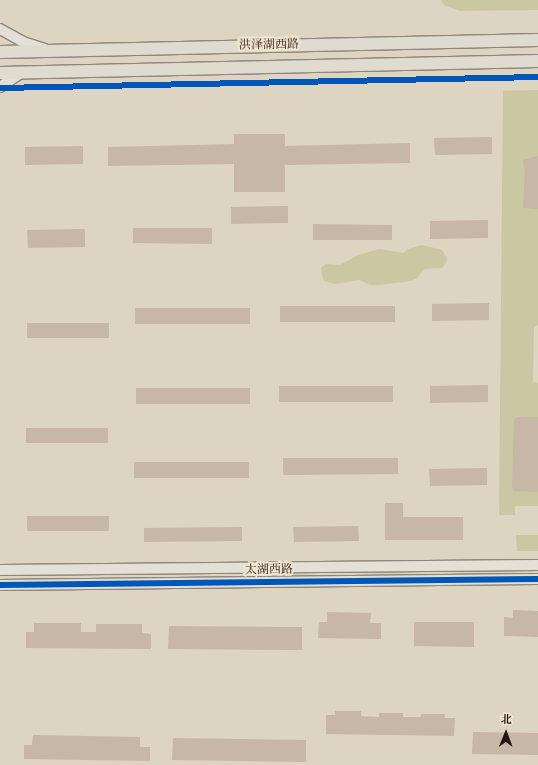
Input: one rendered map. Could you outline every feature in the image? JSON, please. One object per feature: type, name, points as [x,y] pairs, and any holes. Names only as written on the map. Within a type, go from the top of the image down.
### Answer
[{"type":"main road","name":"洪泽湖西路","points":[[0,52],[538,40]]},
{"type":"main road","points":[[54,51],[54,62],[61,71]]},
{"type":"main road","name":"洪泽湖西路","points":[[0,73],[538,61]]},
{"type":"street","points":[[0,29],[23,42],[54,51]]},
{"type":"street","points":[[0,87],[22,72]]},
{"type":"street","name":"太湖西路","points":[[0,570],[538,565]]},
{"type":"street","name":"太湖西路","points":[[0,585],[538,579]]},
{"type":"shaded area","points":[[441,0],[538,0],[538,10],[460,11],[444,5]]},
{"type":"shaded area","points":[[538,90],[538,325],[534,327],[533,382],[538,383],[538,506],[515,506],[515,515],[499,515],[503,91]]},
{"type":"shaded area","points":[[422,245],[442,250],[447,258],[446,263],[442,268],[424,269],[417,278],[411,281],[370,285],[359,280],[335,284],[324,281],[322,275],[321,268],[326,264],[340,265],[358,255],[379,249],[403,253],[408,249]]},
{"type":"shaded area","points":[[516,535],[538,535],[538,551],[517,551]]},
{"type":"building","points":[[234,134],[285,134],[285,146],[410,143],[410,163],[285,165],[285,192],[234,192],[234,164],[108,166],[108,147],[234,144]]},
{"type":"building","points":[[492,137],[492,154],[435,155],[434,138]]},
{"type":"building","points":[[83,146],[83,164],[25,165],[25,147]]},
{"type":"building","points":[[538,156],[538,209],[523,208],[525,172],[523,160]]},
{"type":"building","points":[[288,206],[288,223],[231,224],[231,207]]},
{"type":"building","points":[[488,220],[488,238],[430,239],[430,221]]},
{"type":"building","points":[[313,224],[392,225],[392,240],[313,240]]},
{"type":"building","points":[[133,228],[212,228],[212,244],[133,243]]},
{"type":"building","points":[[85,229],[85,247],[28,248],[27,230]]},
{"type":"building","points":[[489,303],[489,320],[432,321],[432,304]]},
{"type":"building","points":[[280,306],[395,306],[395,322],[280,322]]},
{"type":"building","points":[[135,308],[250,308],[250,324],[135,324]]},
{"type":"building","points":[[27,323],[109,323],[109,338],[27,338]]},
{"type":"building","points":[[488,385],[488,402],[430,403],[430,386]]},
{"type":"building","points":[[279,386],[393,386],[393,402],[279,402]]},
{"type":"building","points":[[136,388],[250,388],[250,404],[136,404]]},
{"type":"building","points":[[517,417],[538,417],[538,492],[514,491],[512,489],[514,419]]},
{"type":"building","points":[[26,428],[108,428],[108,443],[26,443]]},
{"type":"building","points":[[283,458],[398,458],[398,474],[283,475]]},
{"type":"building","points":[[134,462],[249,462],[249,478],[134,478]]},
{"type":"building","points":[[487,468],[487,485],[430,486],[429,469]]},
{"type":"building","points":[[385,503],[403,503],[403,517],[463,517],[463,540],[385,540]]},
{"type":"building","points":[[27,516],[109,516],[109,531],[27,531]]},
{"type":"building","points":[[358,526],[359,541],[294,542],[293,527]]},
{"type":"building","points":[[242,527],[242,541],[144,542],[144,528]]},
{"type":"building","points":[[513,610],[538,611],[538,637],[504,636],[504,617],[513,618]]},
{"type":"building","points":[[327,612],[371,613],[370,623],[381,623],[381,639],[318,638],[319,622],[327,622]]},
{"type":"building","points":[[414,622],[474,622],[474,647],[414,646]]},
{"type":"building","points":[[34,623],[81,623],[81,632],[96,632],[96,624],[142,624],[142,633],[151,634],[151,649],[26,648],[26,632],[34,632]]},
{"type":"building","points":[[169,626],[302,627],[302,650],[168,649]]},
{"type":"building","points":[[335,711],[361,711],[361,716],[379,717],[379,713],[403,713],[403,717],[421,717],[421,714],[445,714],[445,718],[455,718],[454,736],[326,734],[326,715],[335,715]]},
{"type":"building","points":[[473,732],[538,733],[538,755],[472,754]]},
{"type":"building","points":[[33,735],[140,737],[140,747],[150,747],[150,761],[24,759],[24,745],[32,745]]},
{"type":"building","points":[[173,738],[306,740],[306,762],[172,760]]},
{"type":"cycle path","points":[[0,88],[538,77]]},
{"type":"cycle path","points":[[0,585],[538,579]]}]
